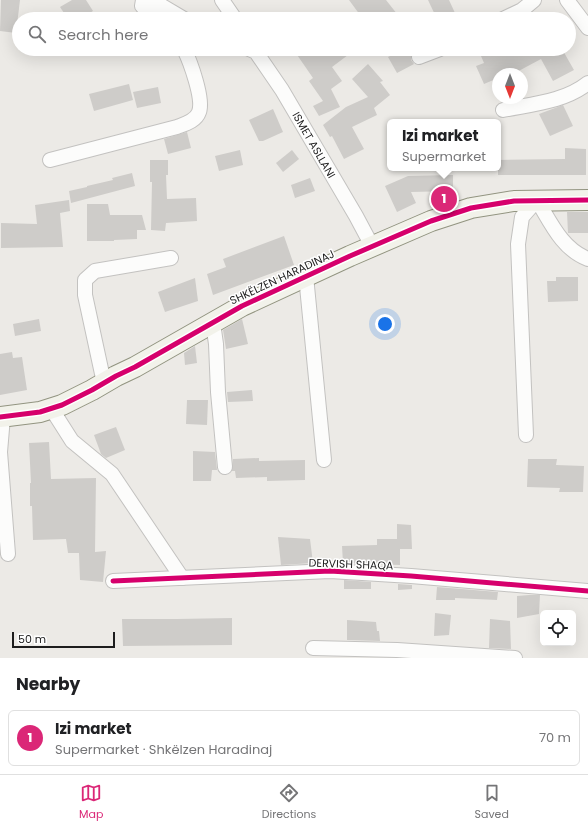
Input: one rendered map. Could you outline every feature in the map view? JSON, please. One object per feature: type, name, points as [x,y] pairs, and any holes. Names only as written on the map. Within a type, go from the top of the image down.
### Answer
[{"type":"street","points":[[143,0],[142,6],[149,12]]},
{"type":"street","points":[[152,0],[172,12]]},
{"type":"street","points":[[222,0],[230,12]]},
{"type":"street","points":[[518,12],[534,0]]},
{"type":"street","points":[[567,0],[588,28]]},
{"type":"street","points":[[50,160],[191,122],[199,113],[200,103],[186,56]]},
{"type":"street","name":"ISMET ASLLANI","points":[[259,56],[282,90],[372,246]]},
{"type":"street","points":[[419,58],[424,56]]},
{"type":"street","points":[[503,110],[552,101],[579,90],[588,83]]},
{"type":"street","points":[[526,435],[518,244],[522,217],[537,200],[558,236],[566,246],[574,253],[588,259]]},
{"type":"street","name":"SHKËLZEN HARADINAJ","points":[[8,554],[0,452],[1,417],[40,412],[62,405],[92,390],[242,306],[372,246],[431,221],[490,204],[537,200],[588,200]]},
{"type":"street","points":[[104,383],[85,295],[85,280],[95,271],[172,258]]},
{"type":"street","points":[[306,276],[324,460]]},
{"type":"street","points":[[213,323],[216,344],[218,392],[225,467]]},
{"type":"street","points":[[51,408],[72,441],[112,474],[182,578]]},
{"type":"street","name":"DERVISH SHAQA","points":[[113,581],[330,571],[588,590]]},
{"type":"street","points":[[313,648],[515,658]]},
{"type":"building","points":[[1,0],[20,0],[19,12],[12,12],[12,32],[0,31]]},
{"type":"building","points":[[72,0],[86,0],[93,11],[63,12],[60,7]]},
{"type":"building","points":[[349,0],[386,0],[395,12],[358,12]]},
{"type":"building","points":[[428,0],[449,0],[455,12],[434,12]]},
{"type":"building","points":[[298,56],[347,56],[332,67],[342,81],[331,89],[340,107],[319,116],[313,106],[323,101],[309,81],[313,78]]},
{"type":"building","points":[[411,56],[411,60],[414,64],[397,73],[388,57]]},
{"type":"building","points":[[481,56],[566,56],[574,70],[553,81],[541,59],[524,68],[492,68],[492,81],[484,84],[476,66],[484,63]]},
{"type":"building","points":[[368,64],[383,81],[380,82],[390,95],[374,108],[377,115],[352,127],[364,149],[344,159],[332,136],[330,137],[323,125],[346,107],[368,97],[352,79]]},
{"type":"building","points":[[129,84],[133,100],[94,111],[89,94]]},
{"type":"building","points":[[158,87],[161,103],[137,108],[133,92]]},
{"type":"building","points":[[563,105],[573,126],[550,136],[539,114]]},
{"type":"building","points":[[273,109],[283,132],[263,141],[259,141],[249,120]]},
{"type":"building","points":[[187,132],[191,148],[168,154],[164,139]]},
{"type":"building","points":[[565,148],[586,149],[586,175],[498,175],[498,171],[501,171],[501,160],[565,159]]},
{"type":"building","points":[[240,150],[243,165],[219,171],[215,156]]},
{"type":"building","points":[[292,150],[299,159],[283,172],[276,163]]},
{"type":"building","points":[[150,160],[168,160],[168,175],[166,175],[167,199],[196,198],[197,221],[166,223],[165,231],[151,230],[152,182],[150,182]]},
{"type":"building","points":[[132,173],[135,186],[71,203],[69,191],[113,180],[112,178]]},
{"type":"building","points":[[453,175],[453,191],[411,192],[416,203],[397,212],[385,186],[408,176]]},
{"type":"building","points":[[310,178],[315,191],[295,198],[291,185]]},
{"type":"building","points":[[69,200],[70,211],[60,213],[63,247],[1,248],[1,223],[37,224],[35,205]]},
{"type":"building","points":[[87,204],[108,204],[110,215],[142,215],[146,230],[137,230],[137,239],[87,241]]},
{"type":"building","points":[[567,212],[588,212],[588,233],[568,233]]},
{"type":"building","points":[[284,236],[294,265],[213,295],[207,274],[226,267],[223,259]]},
{"type":"building","points":[[556,277],[578,277],[578,301],[548,302],[547,281],[556,281]]},
{"type":"building","points":[[195,278],[198,301],[165,312],[158,292]]},
{"type":"building","points":[[39,319],[41,331],[15,336],[13,324]]},
{"type":"building","points":[[242,319],[248,344],[226,349],[223,330]]},
{"type":"building","points":[[195,346],[197,363],[185,365],[184,353]]},
{"type":"building","points":[[12,352],[13,358],[22,357],[27,390],[0,395],[0,354]]},
{"type":"building","points":[[252,390],[253,401],[228,402],[227,392]]},
{"type":"building","points":[[187,400],[208,400],[207,425],[186,424]]},
{"type":"building","points":[[116,427],[125,450],[106,458],[101,454],[94,435]]},
{"type":"building","points":[[49,442],[51,479],[96,478],[95,552],[106,551],[103,582],[80,580],[79,553],[68,553],[66,539],[33,540],[32,506],[30,506],[31,483],[29,443]]},
{"type":"building","points":[[193,451],[215,452],[217,470],[212,470],[211,481],[193,481]]},
{"type":"building","points":[[259,458],[259,461],[305,460],[305,480],[267,481],[267,477],[236,478],[235,471],[232,471],[233,459]]},
{"type":"building","points":[[528,459],[557,459],[556,465],[584,466],[583,492],[559,492],[560,488],[527,487]]},
{"type":"building","points":[[397,524],[411,525],[412,549],[400,549],[400,565],[343,563],[342,546],[377,545],[377,539],[397,539]]},
{"type":"building","points":[[278,537],[310,539],[313,563],[281,565]]},
{"type":"building","points":[[344,580],[371,582],[371,589],[344,589]]},
{"type":"building","points":[[398,584],[412,585],[412,589],[398,590]]},
{"type":"building","points":[[437,587],[498,592],[497,600],[455,598],[455,600],[436,600]]},
{"type":"building","points":[[540,595],[539,614],[517,618],[517,596]]},
{"type":"building","points":[[435,613],[451,615],[449,635],[434,636]]},
{"type":"building","points":[[232,618],[232,645],[123,646],[122,619]]},
{"type":"building","points":[[490,619],[510,621],[511,649],[489,648]]},
{"type":"building","points":[[347,620],[376,622],[380,641],[347,640]]},
{"type":"cycle path","points":[[0,417],[40,412],[62,405],[135,367],[242,306],[350,256],[431,221],[471,208],[514,201],[588,200]]},
{"type":"cycle path","points":[[113,581],[330,571],[411,576],[588,591]]},
{"type":"place","name":"Izi market","points":[[444,199]]}]
